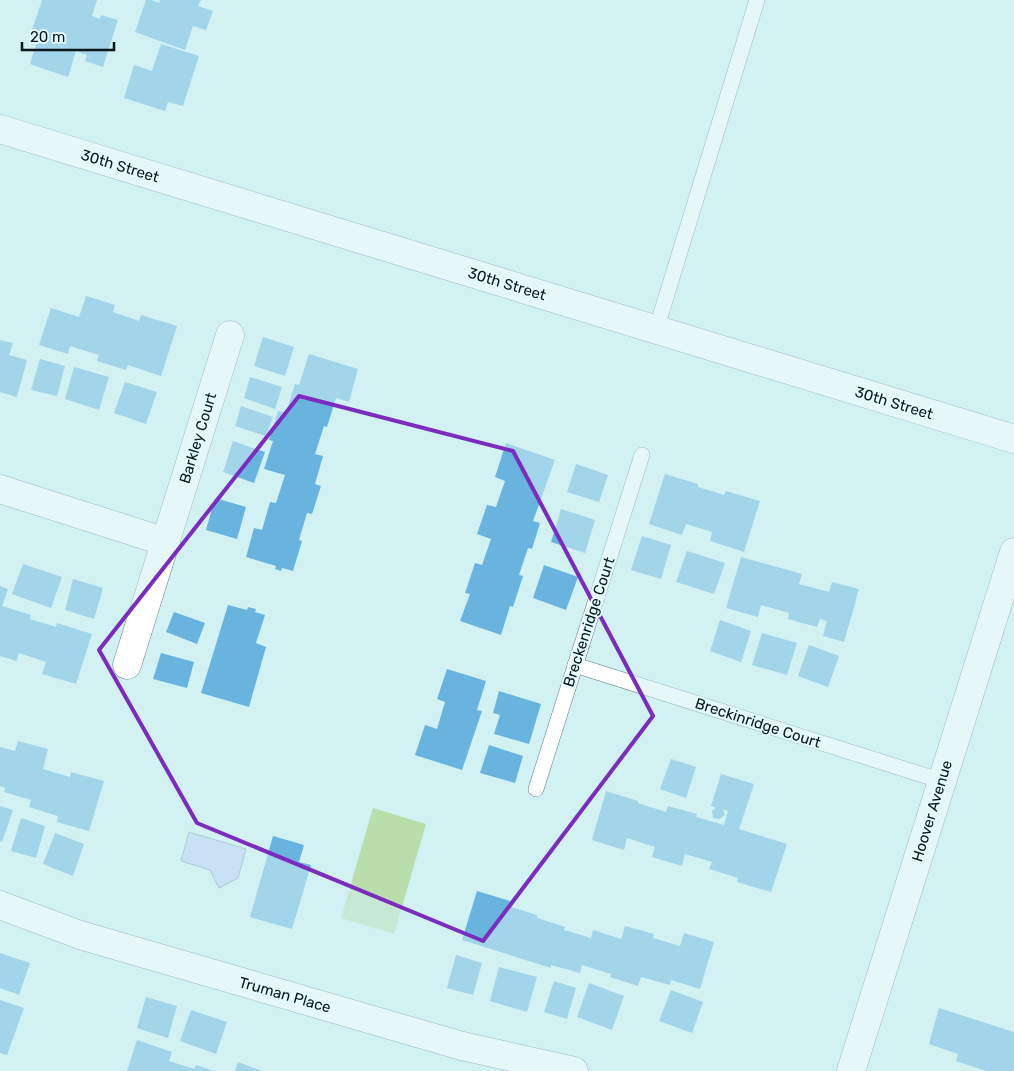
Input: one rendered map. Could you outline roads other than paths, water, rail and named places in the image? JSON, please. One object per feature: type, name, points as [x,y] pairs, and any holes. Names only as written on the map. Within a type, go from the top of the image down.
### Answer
[{"type":"street","name":"30th Street","points":[[0,129],[1014,439]]},
{"type":"street","name":"Barkley Court","points":[[127,665],[230,334]]},
{"type":"street","points":[[0,489],[166,542]]},
{"type":"street","name":"Hoover Avenue","points":[[851,1071],[1014,552]]},
{"type":"street","name":"Truman Place","points":[[0,905],[80,935],[452,1044],[574,1071]]},
{"type":"lane","points":[[656,330],[757,0]]},
{"type":"lane","name":"Breckenridge Court","points":[[536,788],[642,455]]},
{"type":"lane","name":"Breckinridge Court","points":[[575,665],[942,781]]},
{"type":"water","points":[[189,832],[246,849],[238,878],[219,888],[210,870],[181,861]]}]
